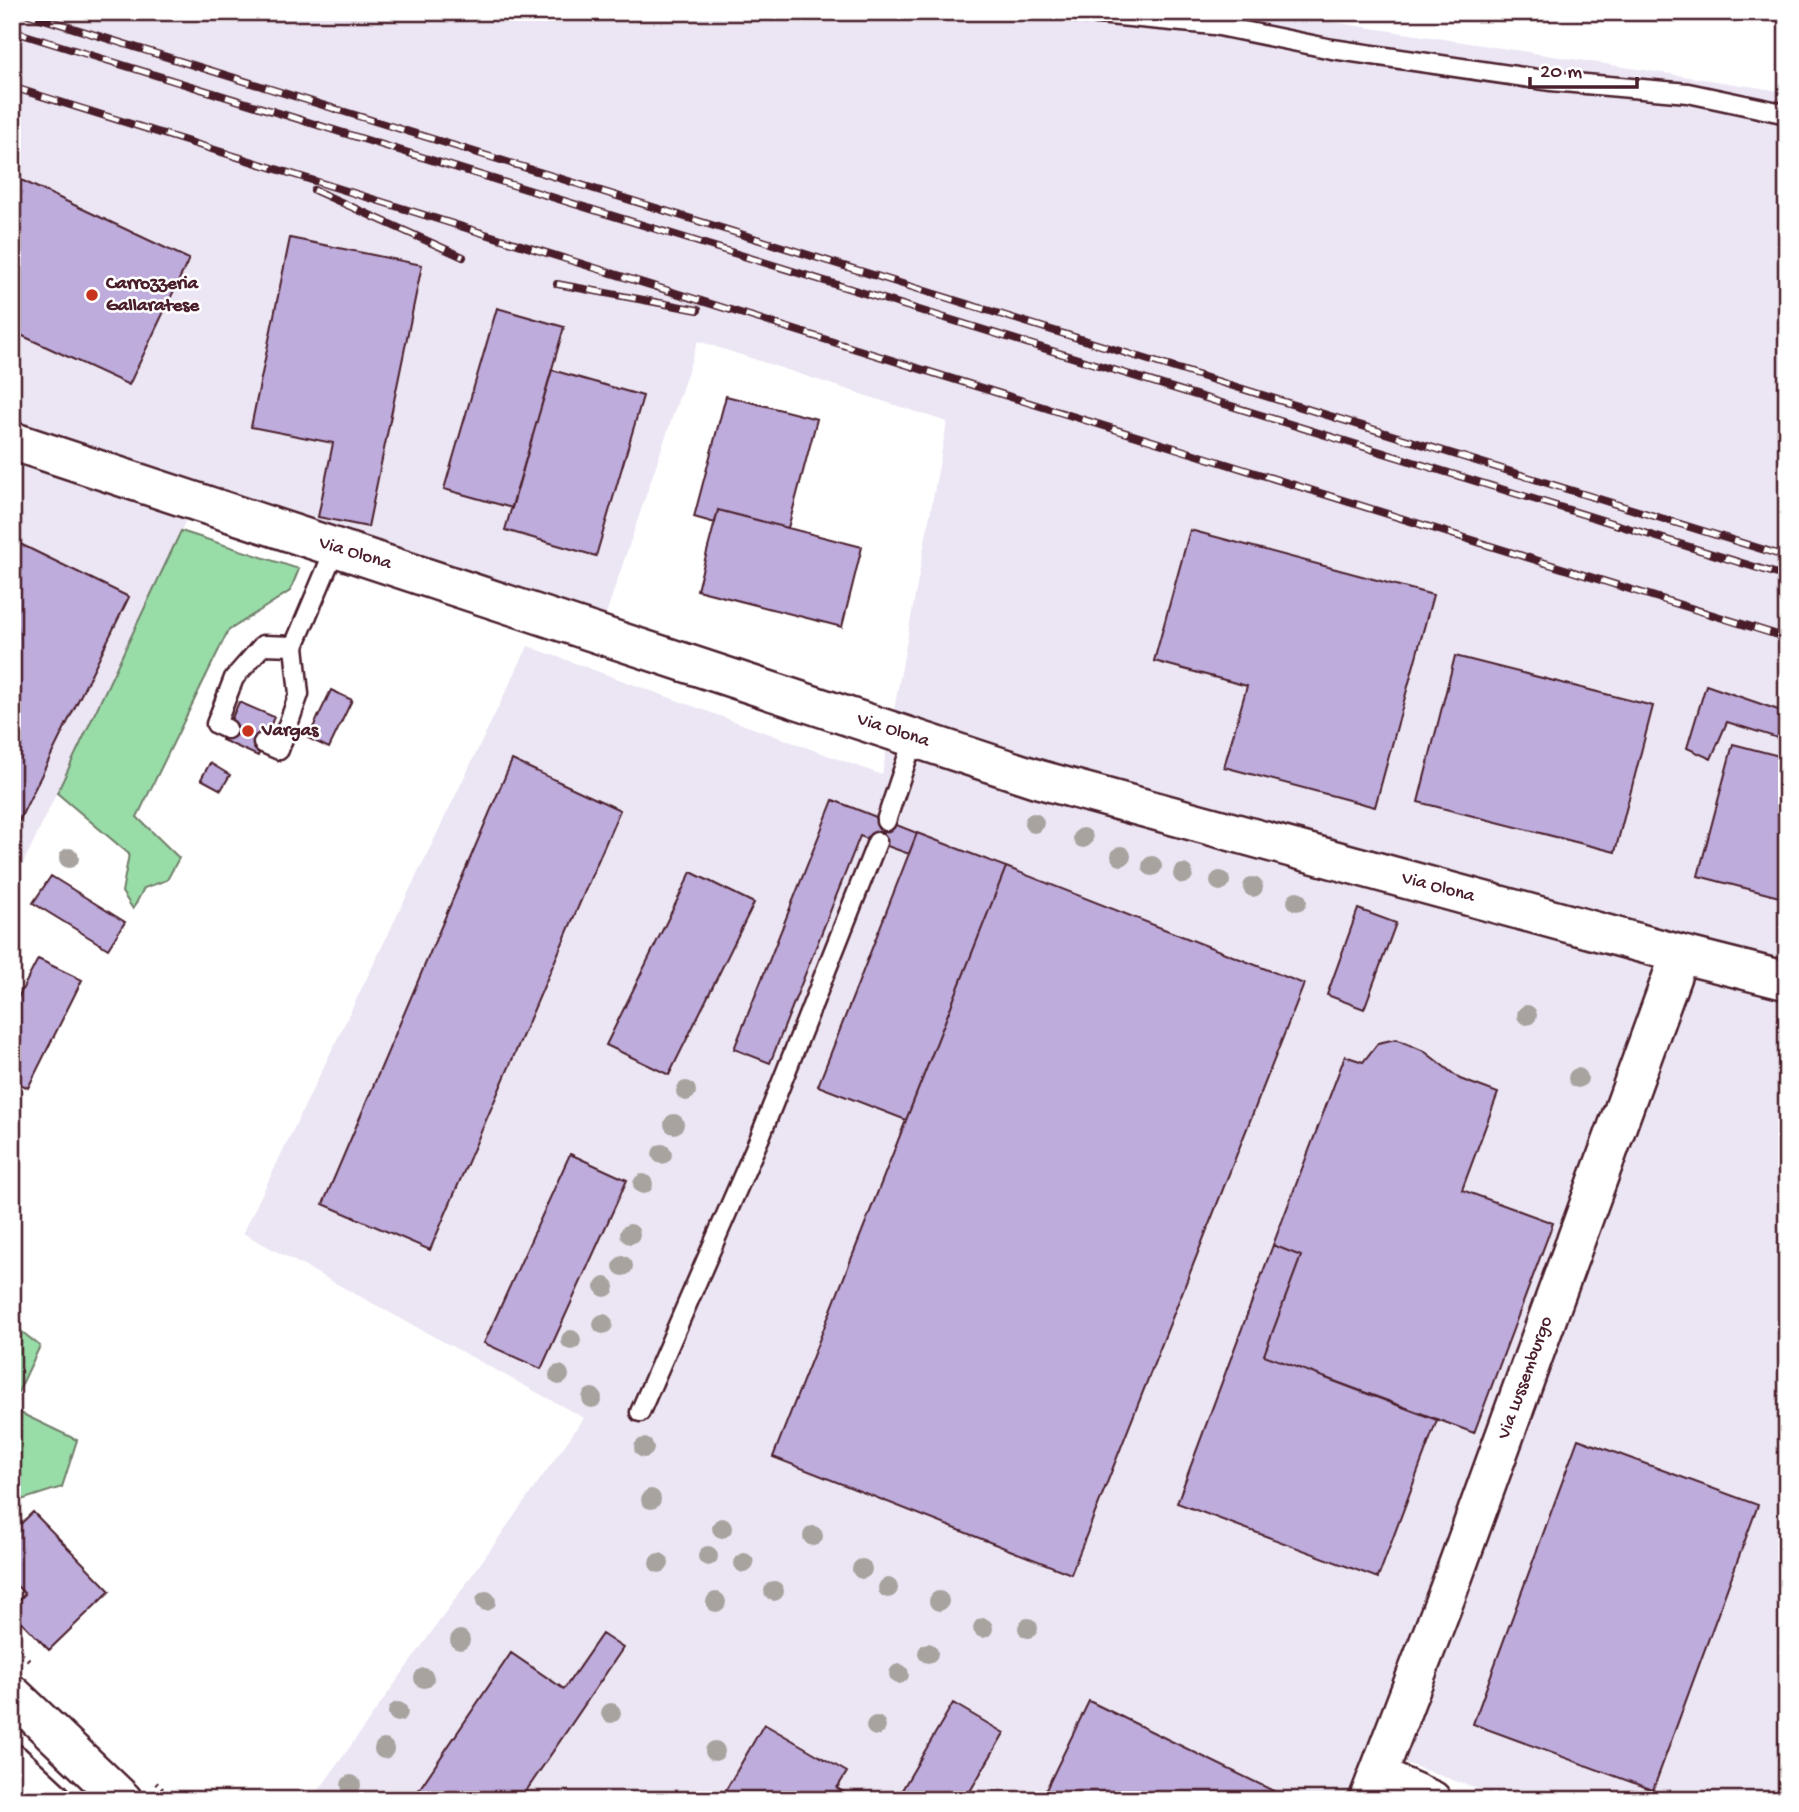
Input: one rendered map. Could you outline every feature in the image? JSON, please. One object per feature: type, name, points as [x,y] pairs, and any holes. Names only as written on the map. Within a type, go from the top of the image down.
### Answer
[{"type":"street","name":"Via Olona","points":[[12,441],[1038,779],[1787,981]]},
{"type":"street","name":"Via Lussemburgo","points":[[1373,1788],[1446,1597],[1680,954]]},
{"type":"street","points":[[12,1694],[123,1800]]},
{"type":"street","points":[[12,1763],[52,1800]]},
{"type":"street","points":[[1373,1788],[1432,1800]]},
{"type":"lane","points":[[1077,12],[1214,25],[1332,49],[1551,81],[1688,93],[1787,114]]},
{"type":"lane","points":[[263,743],[279,750],[299,694],[294,646],[335,549]]},
{"type":"lane","points":[[227,729],[216,724],[234,678],[263,645],[294,646]]},
{"type":"lane","points":[[886,821],[914,738]]},
{"type":"lane","points":[[640,1412],[760,1137],[877,842]]},
{"type":"shaded area","points":[[12,12],[1268,12],[1787,92],[1787,1800],[1508,1800],[1375,1752],[1351,1800],[312,1800],[584,1418],[243,1233],[528,646],[882,775],[947,422],[698,341],[605,617],[203,484],[12,887]]},
{"type":"green space","points":[[181,531],[299,569],[290,591],[228,631],[137,817],[179,858],[167,880],[144,888],[133,909],[122,892],[129,854],[57,793]]},
{"type":"green space","points":[[12,1324],[40,1346],[12,1405]]},
{"type":"green space","points":[[12,1409],[77,1440],[62,1487],[12,1503]]},
{"type":"building","name":"Carrozzeria Gallaratese","points":[[19,179],[189,259],[129,385],[12,331],[12,194]]},
{"type":"building","points":[[290,238],[422,265],[368,527],[318,517],[333,443],[251,427]]},
{"type":"building","points":[[497,308],[564,327],[512,508],[444,489]]},
{"type":"building","points":[[552,370],[643,396],[596,556],[505,530]]},
{"type":"building","points":[[726,396],[817,419],[788,528],[718,510],[715,523],[694,517]]},
{"type":"building","points":[[718,510],[862,547],[842,627],[697,590]]},
{"type":"building","points":[[1190,530],[1433,595],[1375,807],[1224,767],[1247,686],[1154,661]]},
{"type":"building","points":[[12,540],[129,597],[15,829],[12,828]]},
{"type":"building","points":[[1455,656],[1653,706],[1615,852],[1418,802]]},
{"type":"building","points":[[1706,685],[1787,713],[1787,741],[1727,722],[1711,759],[1687,748]]},
{"type":"building","points":[[331,690],[352,700],[329,748],[308,738]]},
{"type":"building","points":[[239,702],[274,717],[258,756],[222,740]]},
{"type":"building","points":[[1733,744],[1787,758],[1787,899],[1698,876]]},
{"type":"building","points":[[512,760],[620,810],[430,1250],[323,1204]]},
{"type":"building","points":[[210,763],[230,775],[221,790],[201,779]]},
{"type":"building","points":[[833,800],[917,833],[909,854],[860,836],[770,1063],[734,1049]]},
{"type":"building","points":[[917,833],[1006,867],[906,1120],[818,1086]]},
{"type":"building","points":[[1006,867],[1304,984],[1071,1574],[773,1457]]},
{"type":"building","points":[[691,872],[754,903],[669,1075],[606,1045]]},
{"type":"building","points":[[51,876],[125,922],[108,949],[33,903]]},
{"type":"building","points":[[1358,909],[1396,923],[1364,1009],[1327,995]]},
{"type":"building","points":[[38,959],[82,980],[28,1088],[12,1080],[12,1009]]},
{"type":"building","points":[[1396,1039],[1424,1051],[1460,1079],[1498,1093],[1462,1190],[1553,1223],[1474,1433],[1264,1355],[1301,1256],[1273,1245],[1345,1056],[1363,1062],[1378,1043]]},
{"type":"building","points":[[570,1154],[627,1180],[541,1369],[484,1343]]},
{"type":"building","points":[[1273,1245],[1301,1256],[1264,1355],[1437,1420],[1378,1578],[1177,1503]]},
{"type":"building","points":[[1578,1439],[1758,1505],[1653,1790],[1473,1724]]},
{"type":"building","points":[[33,1512],[110,1591],[49,1650],[12,1612],[12,1607],[25,1594],[12,1581],[12,1532]]},
{"type":"building","points":[[602,1634],[623,1648],[520,1800],[412,1800],[511,1653],[564,1689]]},
{"type":"building","points":[[1089,1701],[1284,1796],[1282,1800],[1041,1800]]},
{"type":"building","points":[[953,1703],[1004,1733],[965,1800],[919,1800],[902,1790]]},
{"type":"building","points":[[764,1724],[847,1772],[837,1788],[853,1798],[852,1800],[720,1800]]},
{"type":"railway","points":[[21,12],[1787,557]]},
{"type":"railway","points":[[12,31],[1787,577]]},
{"type":"railway","points":[[12,87],[1787,638]]},
{"type":"railway","points":[[314,190],[463,257]]},
{"type":"railway","points":[[557,284],[698,310]]},
{"type":"place","name":"Carrozzeria Gallaratese","points":[[92,295]]},
{"type":"place","name":"Vargas","points":[[248,731]]}]
